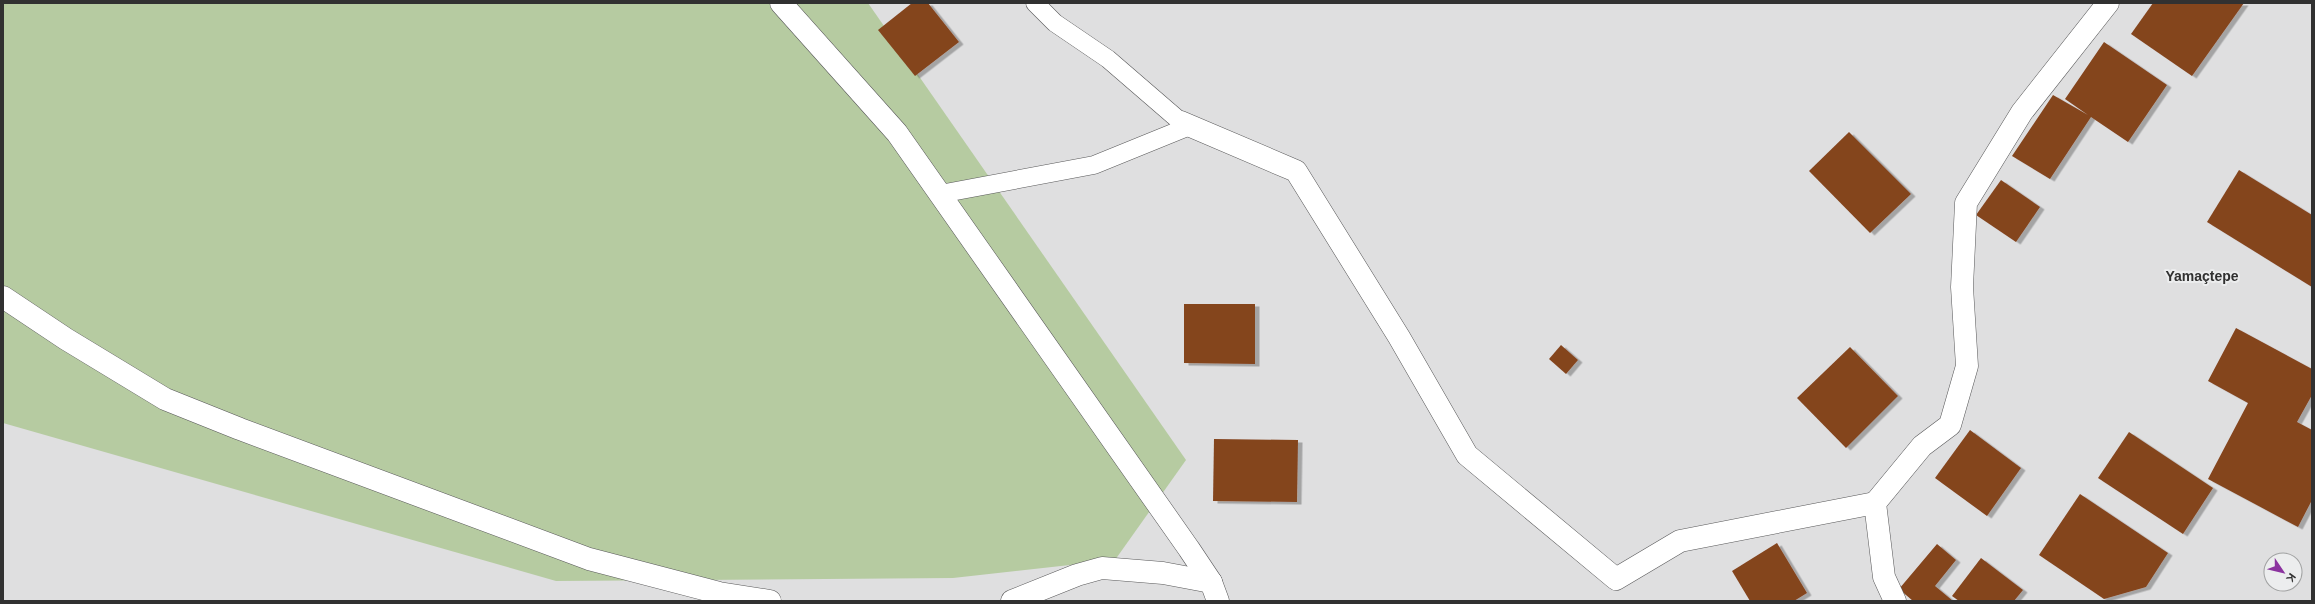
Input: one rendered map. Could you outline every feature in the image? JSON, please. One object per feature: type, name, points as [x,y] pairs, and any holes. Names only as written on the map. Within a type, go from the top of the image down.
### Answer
[{"type":"street","points":[[781,3],[897,133],[1215,591]]},
{"type":"street","points":[[1185,124],[1296,171],[1399,337],[1467,455],[1616,579],[1680,541],[1875,504],[1922,446],[1950,425],[1967,366],[1962,287],[1966,203],[2022,112],[2108,3]]},
{"type":"street","points":[[3,297],[66,339],[165,399],[240,429],[589,559],[719,593],[770,601]]},
{"type":"street","points":[[1875,504],[1884,577],[1895,601]]},
{"type":"street","points":[[1012,601],[1077,575],[1102,568],[1163,573],[1215,591]]},
{"type":"lane","points":[[940,194],[1094,165],[1185,124],[1108,59],[1055,23],[1035,3]]},
{"type":"green space","points":[[3,3],[868,3],[1186,460],[1115,560],[953,578],[556,581],[3,423]]},
{"type":"building","points":[[912,3],[928,3],[959,42],[915,76],[878,30]]},
{"type":"building","points":[[2153,3],[2244,3],[2192,76],[2131,34]]},
{"type":"building","points":[[2104,42],[2167,85],[2128,142],[2091,117],[2050,179],[2012,156],[2053,95],[2088,115],[2065,99]]},
{"type":"building","points":[[1849,132],[1911,194],[1870,233],[1809,171]]},
{"type":"building","points":[[2239,170],[2312,215],[2312,287],[2207,222]]},
{"type":"building","points":[[2001,180],[2040,207],[2016,242],[1976,215]]},
{"type":"building","points":[[1184,304],[1255,304],[1255,364],[1184,363]]},
{"type":"building","points":[[2236,328],[2312,369],[2312,395],[2297,422],[2312,430],[2312,500],[2298,527],[2208,479],[2248,403],[2208,381]]},
{"type":"building","points":[[1561,345],[1578,360],[1566,374],[1549,359]]},
{"type":"building","points":[[1850,347],[1898,396],[1846,448],[1797,398]]},
{"type":"building","points":[[1970,430],[2021,468],[1987,516],[1935,478]]},
{"type":"building","points":[[2129,432],[2213,488],[2183,534],[2098,478]]},
{"type":"building","points":[[1214,439],[1298,440],[1297,502],[1213,501]]},
{"type":"building","points":[[2080,494],[2168,553],[2146,587],[2104,599],[2039,555]]},
{"type":"building","points":[[1777,543],[1807,593],[1794,601],[1750,601],[1732,571]]},
{"type":"building","points":[[1937,544],[1956,560],[1935,586],[1953,601],[1913,601],[1899,589]]},
{"type":"building","points":[[1981,558],[2023,590],[2014,601],[1959,601],[1952,596]]},
{"type":"district","name":"Yamaçtepe","points":[[2202,276]]}]
